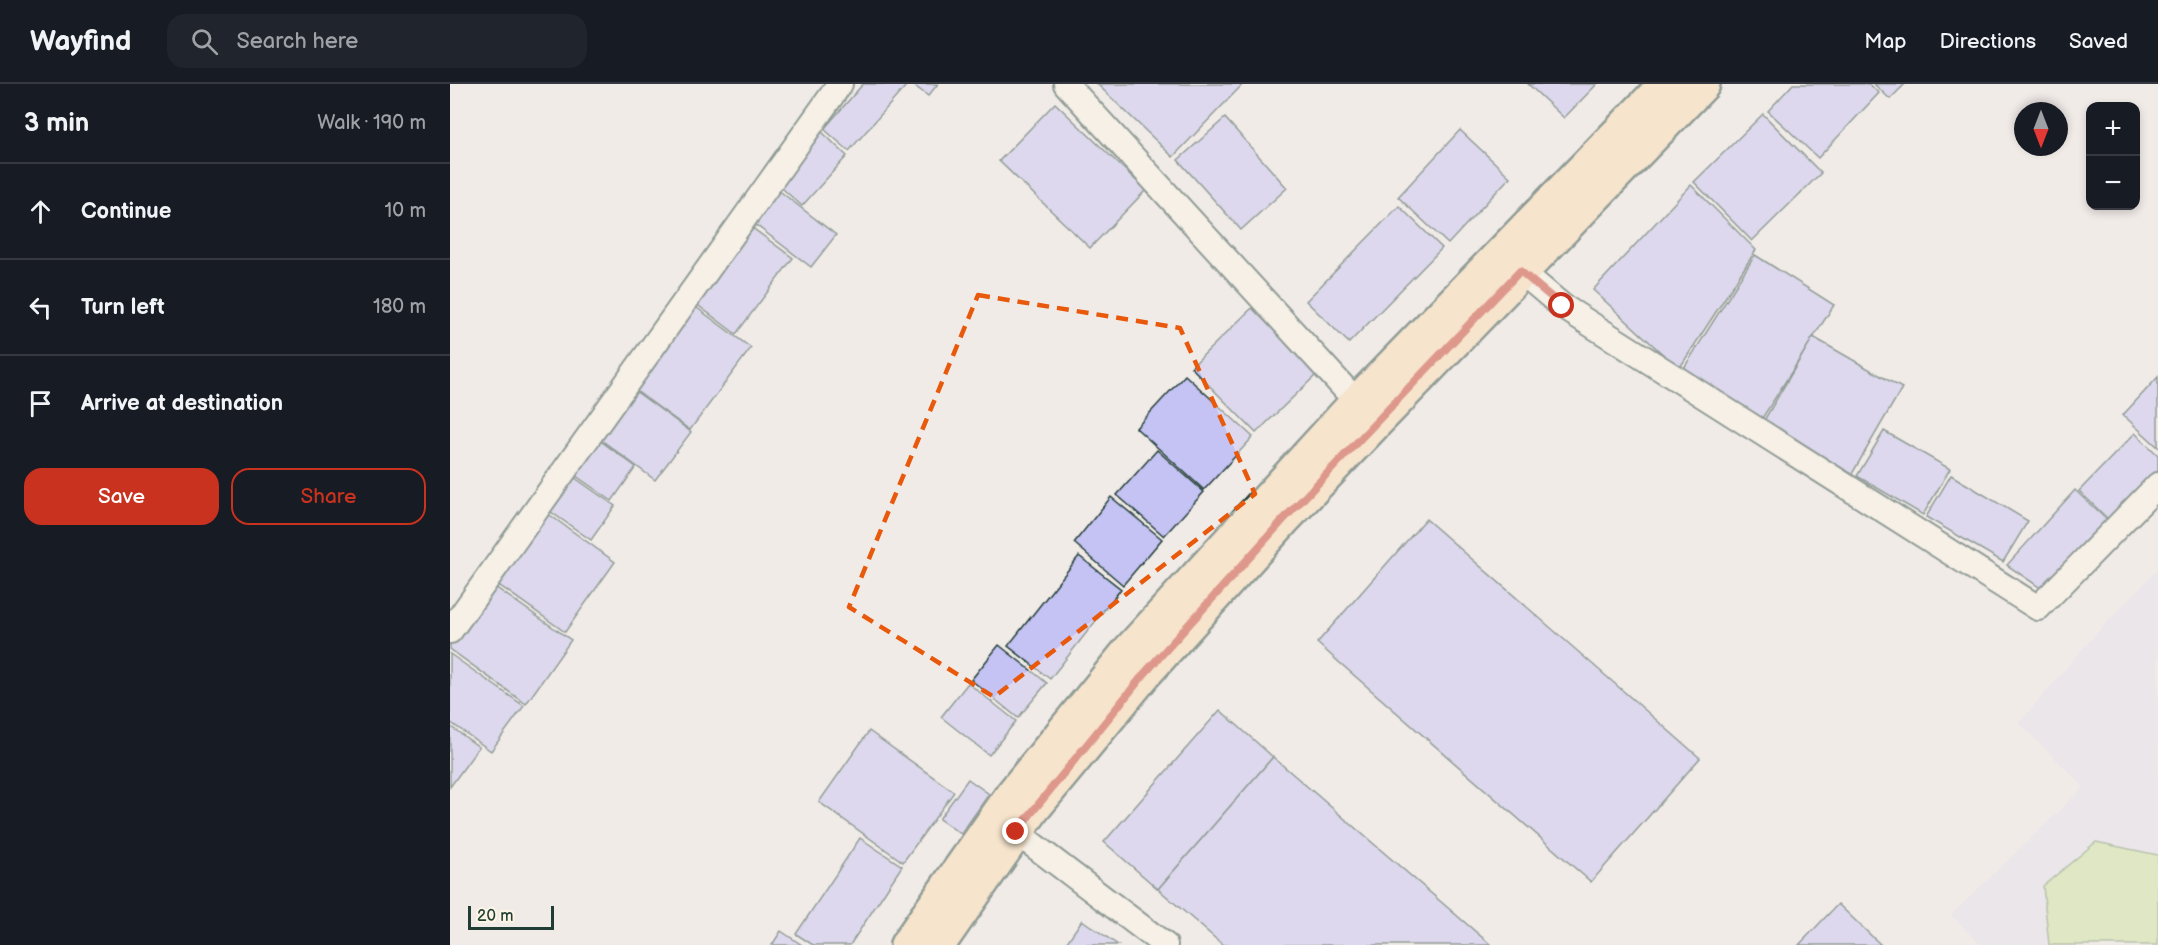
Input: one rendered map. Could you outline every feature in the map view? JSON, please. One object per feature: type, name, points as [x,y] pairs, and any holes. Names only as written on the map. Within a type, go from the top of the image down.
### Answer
[{"type":"main road","points":[[938,945],[1016,832],[1161,656],[1666,84]]},
{"type":"main road","points":[[907,945],[1012,795],[1130,650],[1357,402],[1703,84]]},
{"type":"street","points":[[450,631],[840,84]]},
{"type":"street","points":[[1066,84],[1357,402]]},
{"type":"street","points":[[1510,262],[1562,306],[2038,608],[2158,485]]},
{"type":"street","points":[[1016,832],[1165,945]]},
{"type":"highlighted area","points":[[978,295],[1180,328],[1255,494],[994,697],[849,607]]},
{"type":"shaded area","points":[[2158,569],[2158,945],[1981,945],[1951,915],[2084,787],[2019,723],[2092,638]]},
{"type":"green space","points":[[2096,842],[2158,855],[2158,945],[2049,945],[2043,886]]},
{"type":"building","points":[[863,84],[903,84],[906,86],[849,151],[824,129]]},
{"type":"building","points":[[912,84],[938,84],[928,96]]},
{"type":"building","points":[[1097,84],[1243,84],[1173,157]]},
{"type":"building","points":[[1528,84],[1597,84],[1564,118]]},
{"type":"building","points":[[1793,84],[1869,84],[1879,93],[1818,158],[1768,111]]},
{"type":"building","points":[[1874,84],[1905,84],[1890,99]]},
{"type":"building","points":[[1055,103],[1146,190],[1090,248],[999,161]]},
{"type":"building","points":[[1763,114],[1821,173],[1752,241],[1694,182]]},
{"type":"building","points":[[1225,118],[1287,188],[1241,230],[1178,160]]},
{"type":"building","points":[[1460,130],[1510,177],[1448,244],[1398,197]]},
{"type":"building","points":[[821,131],[847,156],[802,206],[775,182]]},
{"type":"building","points":[[1691,185],[1756,250],[1679,369],[1593,290]]},
{"type":"building","points":[[773,186],[836,235],[811,267],[748,219]]},
{"type":"building","points":[[1399,206],[1442,248],[1349,343],[1306,301]]},
{"type":"building","points":[[747,224],[793,258],[736,334],[691,300]]},
{"type":"building","points":[[1755,255],[1834,305],[1761,420],[1682,371]]},
{"type":"building","points":[[689,302],[751,348],[690,430],[628,385]]},
{"type":"building","points":[[1252,308],[1317,374],[1256,433],[1191,367]]},
{"type":"building","points":[[1813,337],[1902,388],[1852,474],[1763,422]]},
{"type":"building","points":[[1185,375],[1253,437],[1204,490],[1136,428]]},
{"type":"building","points":[[2158,377],[2158,447],[2123,415]]},
{"type":"building","points":[[627,385],[691,432],[655,480],[592,433]]},
{"type":"building","points":[[1884,431],[1950,469],[1923,515],[1857,476]]},
{"type":"building","points":[[2135,433],[2158,455],[2158,471],[2110,521],[2079,491]]},
{"type":"building","points":[[591,434],[636,467],[612,501],[566,469]]},
{"type":"building","points":[[1157,450],[1204,492],[1164,536],[1117,495]]},
{"type":"building","points":[[565,471],[615,506],[591,540],[541,505]]},
{"type":"building","points":[[1951,475],[2028,521],[2003,562],[1926,517]]},
{"type":"building","points":[[2075,490],[2109,522],[2045,591],[2007,565]]},
{"type":"building","points":[[1111,497],[1162,539],[1123,585],[1074,543]]},
{"type":"building","points":[[540,508],[615,562],[565,632],[489,578]]},
{"type":"building","points":[[1426,519],[1700,758],[1591,882],[1317,643]]},
{"type":"building","points":[[1079,556],[1121,589],[1050,679],[1008,646]]},
{"type":"building","points":[[488,582],[571,640],[526,704],[450,649],[450,634]]},
{"type":"building","points":[[999,645],[1047,683],[1018,718],[971,680]]},
{"type":"building","points":[[450,654],[524,706],[491,751],[450,722]]},
{"type":"building","points":[[968,683],[1016,721],[989,755],[941,717]]},
{"type":"building","points":[[1220,710],[1273,757],[1158,889],[1104,842]]},
{"type":"building","points":[[450,726],[479,747],[450,787]]},
{"type":"building","points":[[869,731],[954,792],[903,862],[819,802]]},
{"type":"building","points":[[1273,757],[1491,945],[1223,945],[1158,889]]},
{"type":"building","points":[[968,779],[989,794],[961,834],[939,819]]},
{"type":"building","points":[[860,838],[902,866],[850,945],[813,945],[796,934]]},
{"type":"building","points":[[1838,904],[1881,945],[1799,945]]},
{"type":"building","points":[[1082,920],[1118,945],[1065,945]]},
{"type":"building","points":[[781,931],[802,945],[772,945]]},
{"type":"route","points":[[1016,832],[1145,673],[1283,520],[1520,271],[1562,306]]}]
